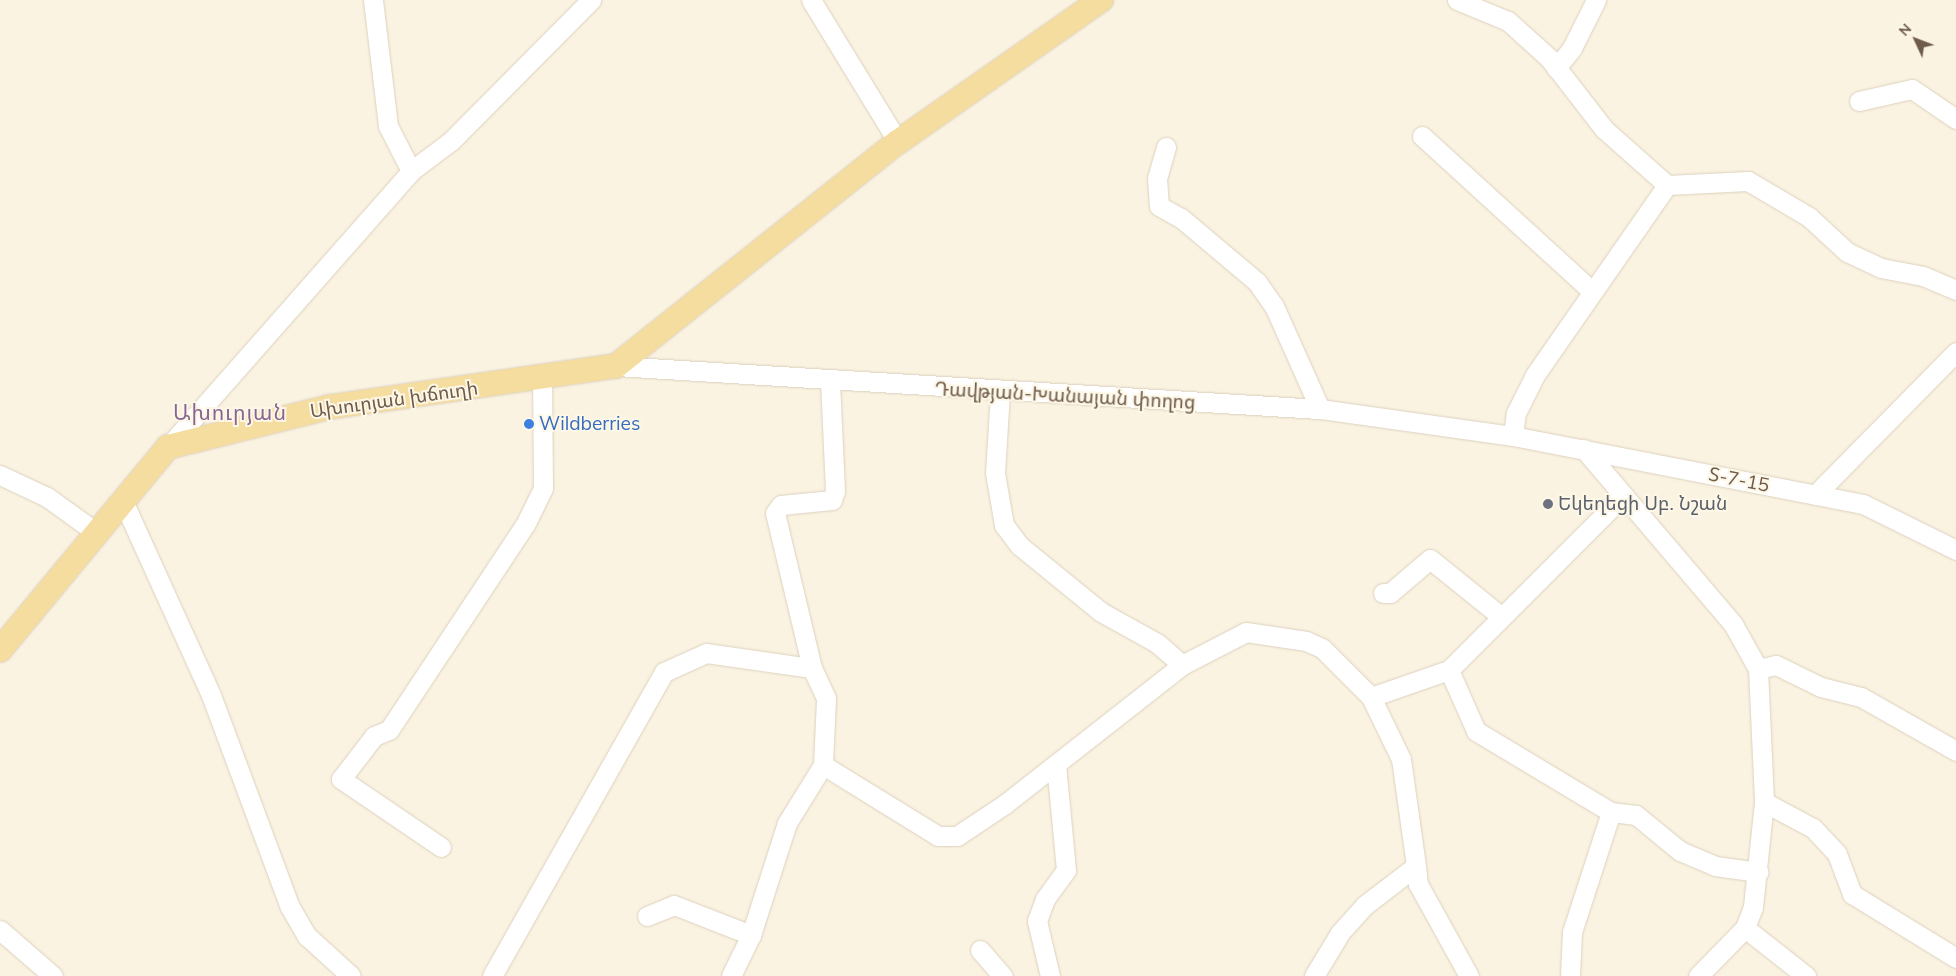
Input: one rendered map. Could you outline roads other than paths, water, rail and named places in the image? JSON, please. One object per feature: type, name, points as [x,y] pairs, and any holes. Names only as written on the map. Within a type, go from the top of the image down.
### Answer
[{"type":"main road","points":[[616,366],[898,142],[1100,0]]},
{"type":"main road","name":"Ախուրյան խճուղի","points":[[168,446],[330,407],[542,379],[616,366]]},
{"type":"main road","points":[[0,650],[168,446]]},
{"type":"street","points":[[373,0],[388,126],[410,171]]},
{"type":"street","points":[[168,446],[410,171],[451,141],[591,0]]},
{"type":"street","points":[[812,0],[898,142]]},
{"type":"street","points":[[1457,0],[1508,21],[1556,68],[1604,129],[1667,186],[1748,182],[1809,217],[1847,252],[1881,268],[1924,276],[1956,290]]},
{"type":"street","points":[[1556,68],[1572,48],[1596,0]]},
{"type":"street","points":[[1859,102],[1912,88],[1956,119]]},
{"type":"street","points":[[1422,136],[1593,292]]},
{"type":"street","points":[[1166,147],[1157,178],[1159,206],[1181,218],[1257,282],[1274,306],[1320,410]]},
{"type":"street","points":[[1513,436],[1516,413],[1535,375],[1667,186]]},
{"type":"street","points":[[1815,494],[1956,352]]},
{"type":"street","name":"Դավթյան-Խանայան փողոց","points":[[616,366],[1000,392],[1320,410],[1513,436]]},
{"type":"street","points":[[442,847],[341,779],[374,736],[389,730],[531,514],[543,488],[542,379]]},
{"type":"street","points":[[731,976],[751,935],[787,823],[823,765],[826,698],[812,668],[776,513],[781,505],[832,500],[835,491],[830,381]]},
{"type":"street","points":[[1000,392],[995,473],[1004,525],[1020,546],[1101,612],[1157,643],[1182,665]]},
{"type":"street","name":"Տ-7-15","points":[[1513,436],[1863,504],[1956,550]]},
{"type":"street","points":[[1584,449],[1733,624],[1758,669],[1764,802],[1759,872],[1745,928],[1698,976]]},
{"type":"street","points":[[0,475],[47,497],[97,533]]},
{"type":"street","points":[[1371,697],[1449,670],[1624,495]]},
{"type":"street","points":[[123,501],[211,695],[290,907],[307,936],[351,976]]},
{"type":"street","points":[[1383,593],[1390,593],[1430,559],[1502,617]]},
{"type":"street","points":[[823,765],[938,836],[957,836],[1056,764],[1182,665],[1246,632],[1306,640],[1322,648],[1371,697],[1401,759],[1418,884],[1469,976]]},
{"type":"street","points":[[492,976],[664,672],[706,653],[812,668]]},
{"type":"street","points":[[1758,669],[1776,665],[1822,688],[1860,697],[1956,751]]},
{"type":"street","points":[[1449,670],[1476,731],[1612,812],[1636,815],[1680,851],[1715,866],[1759,872]]},
{"type":"street","points":[[1050,976],[1037,921],[1045,899],[1066,870],[1056,764]]},
{"type":"street","points":[[1764,802],[1813,828],[1837,854],[1852,894],[1956,958]]},
{"type":"street","points":[[1570,976],[1572,932],[1612,812]]},
{"type":"street","points":[[1314,976],[1340,934],[1365,905],[1416,866]]},
{"type":"street","points":[[647,916],[674,905],[751,935]]},
{"type":"street","points":[[1745,928],[1806,976]]},
{"type":"street","points":[[0,930],[53,976]]},
{"type":"street","points":[[980,950],[1003,976]]},
{"type":"place","name":"Wildberries","points":[[529,424]]},
{"type":"place","name":"Եկեղեցի Սբ. Նշան","points":[[1548,504]]},
{"type":"district","name":"Ախուրյան","points":[[230,412]]}]
